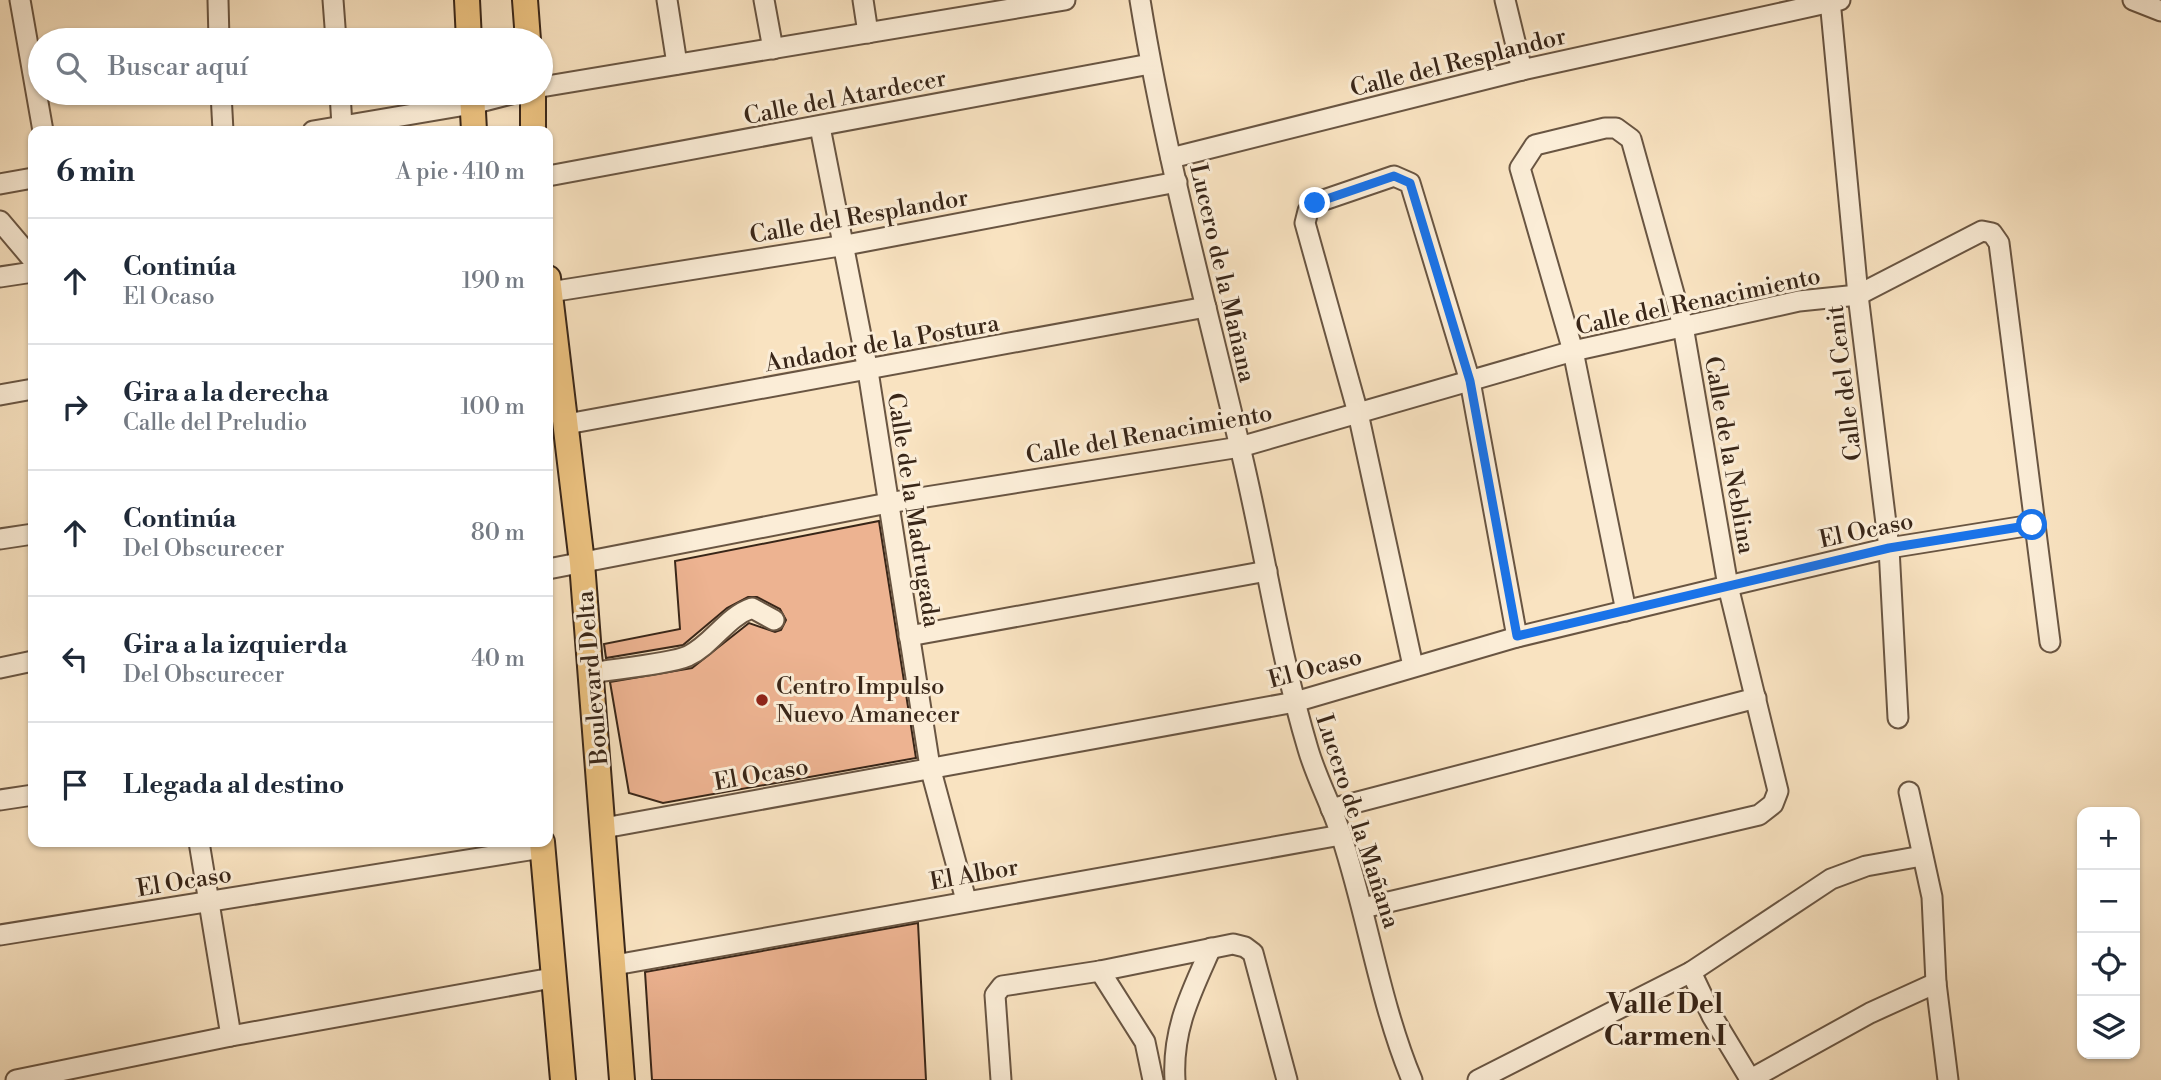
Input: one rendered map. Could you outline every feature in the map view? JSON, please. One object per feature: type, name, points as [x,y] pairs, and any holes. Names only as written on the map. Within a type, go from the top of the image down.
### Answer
[{"type":"main road","points":[[467,0],[468,28]]},
{"type":"main road","points":[[525,0],[527,28]]},
{"type":"main road","points":[[472,105],[474,126]]},
{"type":"main road","points":[[533,105],[533,126]]},
{"type":"main road","name":"Boulevard Delta","points":[[553,316],[582,563],[622,1080]]},
{"type":"main road","points":[[542,847],[563,1080]]},
{"type":"street","points":[[20,0],[28,46]]},
{"type":"street","points":[[218,0],[219,28]]},
{"type":"street","points":[[333,0],[335,28]]},
{"type":"street","points":[[667,0],[677,64]]},
{"type":"street","points":[[764,0],[773,49]]},
{"type":"street","points":[[863,0],[869,33]]},
{"type":"street","points":[[553,85],[869,33],[981,7],[1065,0]]},
{"type":"street","name":"Lucero de la Mañana","points":[[1140,0],[1150,64],[1240,447],[1295,702],[1308,752],[1341,835],[1363,908],[1394,1036],[1412,1080]]},
{"type":"street","points":[[1505,0],[1521,70]]},
{"type":"street","points":[[2133,0],[2161,10]]},
{"type":"street","name":"Calle del Resplandor","points":[[1171,158],[1521,70],[1833,1]]},
{"type":"street","name":"Calle del Cenit","points":[[1833,1],[1858,295],[1889,548],[1898,718]]},
{"type":"street","name":"Calle del Atardecer","points":[[553,175],[1150,64]]},
{"type":"street","points":[[38,105],[42,126]]},
{"type":"street","points":[[222,105],[223,126]]},
{"type":"street","points":[[341,105],[342,126],[443,105]]},
{"type":"street","name":"Calle de la Madrugada","points":[[820,127],[868,371],[930,767],[966,900]]},
{"type":"street","name":"Calle de la Neblina","points":[[1363,908],[1759,815],[1773,804],[1778,791],[1728,586],[1683,326],[1631,139],[1616,128],[1605,128],[1535,145],[1520,168],[1573,352]]},
{"type":"street","points":[[1413,666],[1358,414],[1305,223],[1308,211],[1315,203],[1394,176],[1410,183],[1470,381],[1517,636]]},
{"type":"street","points":[[0,184],[28,179]]},
{"type":"street","name":"Calle del Resplandor","points":[[553,284],[845,245],[1177,182]]},
{"type":"street","points":[[0,221],[28,254]]},
{"type":"street","name":"Calle del Renacimiento","points":[[553,568],[888,503],[1240,447],[1573,352],[1799,301],[1858,295],[1982,231],[1992,233],[1999,243],[2032,525]]},
{"type":"street","points":[[0,278],[28,273]]},
{"type":"street","name":"Andador de la Postura","points":[[567,424],[1206,307]]},
{"type":"street","points":[[1573,352],[1626,611]]},
{"type":"street","points":[[0,395],[28,390]]},
{"type":"street","points":[[2032,525],[2050,642]]},
{"type":"street","name":"El Ocaso","points":[[604,828],[1295,702],[1517,636],[1889,548],[2032,525]]},
{"type":"street","points":[[0,539],[28,535]]},
{"type":"street","points":[[909,636],[1267,571]]},
{"type":"street","points":[[591,673],[685,657],[701,648],[740,612],[752,608],[774,620]]},
{"type":"street","points":[[0,667],[28,663]]},
{"type":"street","points":[[1331,809],[1756,698]]},
{"type":"street","points":[[1909,792],[1932,897],[1937,983],[1948,1080]]},
{"type":"street","points":[[0,800],[28,796]]},
{"type":"street","name":"El Albor","points":[[615,965],[966,900],[1341,835]]},
{"type":"street","points":[[200,847],[231,1037]]},
{"type":"street","name":"El Ocaso","points":[[0,935],[530,847]]},
{"type":"street","points":[[1478,1080],[1691,972],[1831,879],[1866,866],[1922,856]]},
{"type":"street","points":[[1001,1080],[997,990],[1002,986],[1100,971],[1233,944],[1254,953],[1287,1080]]},
{"type":"street","points":[[1175,1080],[1175,1040],[1211,947]]},
{"type":"street","points":[[1100,971],[1145,1042],[1153,1080]]},
{"type":"street","points":[[1691,972],[1712,1016],[1749,1080],[1870,1013],[1937,983]]},
{"type":"street","points":[[16,1080],[552,978]]},
{"type":"street","points":[[1145,1042],[1175,1040]]},
{"type":"building","name":"Centro Impulso Nuevo Amanecer","points":[[879,521],[916,758],[663,803],[629,793],[610,682],[692,668],[749,623],[775,632],[781,630],[786,620],[780,609],[757,597],[748,597],[727,608],[683,645],[606,658],[604,644],[680,629],[675,561]]},
{"type":"building","points":[[918,923],[926,1080],[652,1080],[645,972]]},
{"type":"place","name":"Centro Impulso Nuevo Amanecer","points":[[762,700]]},
{"type":"district","name":"Valle Del Carmen I","points":[[1665,1019]]},
{"type":"route","points":[[1315,203],[1394,176],[1410,183],[1470,381],[1517,636],[1889,548],[2032,525]]}]
